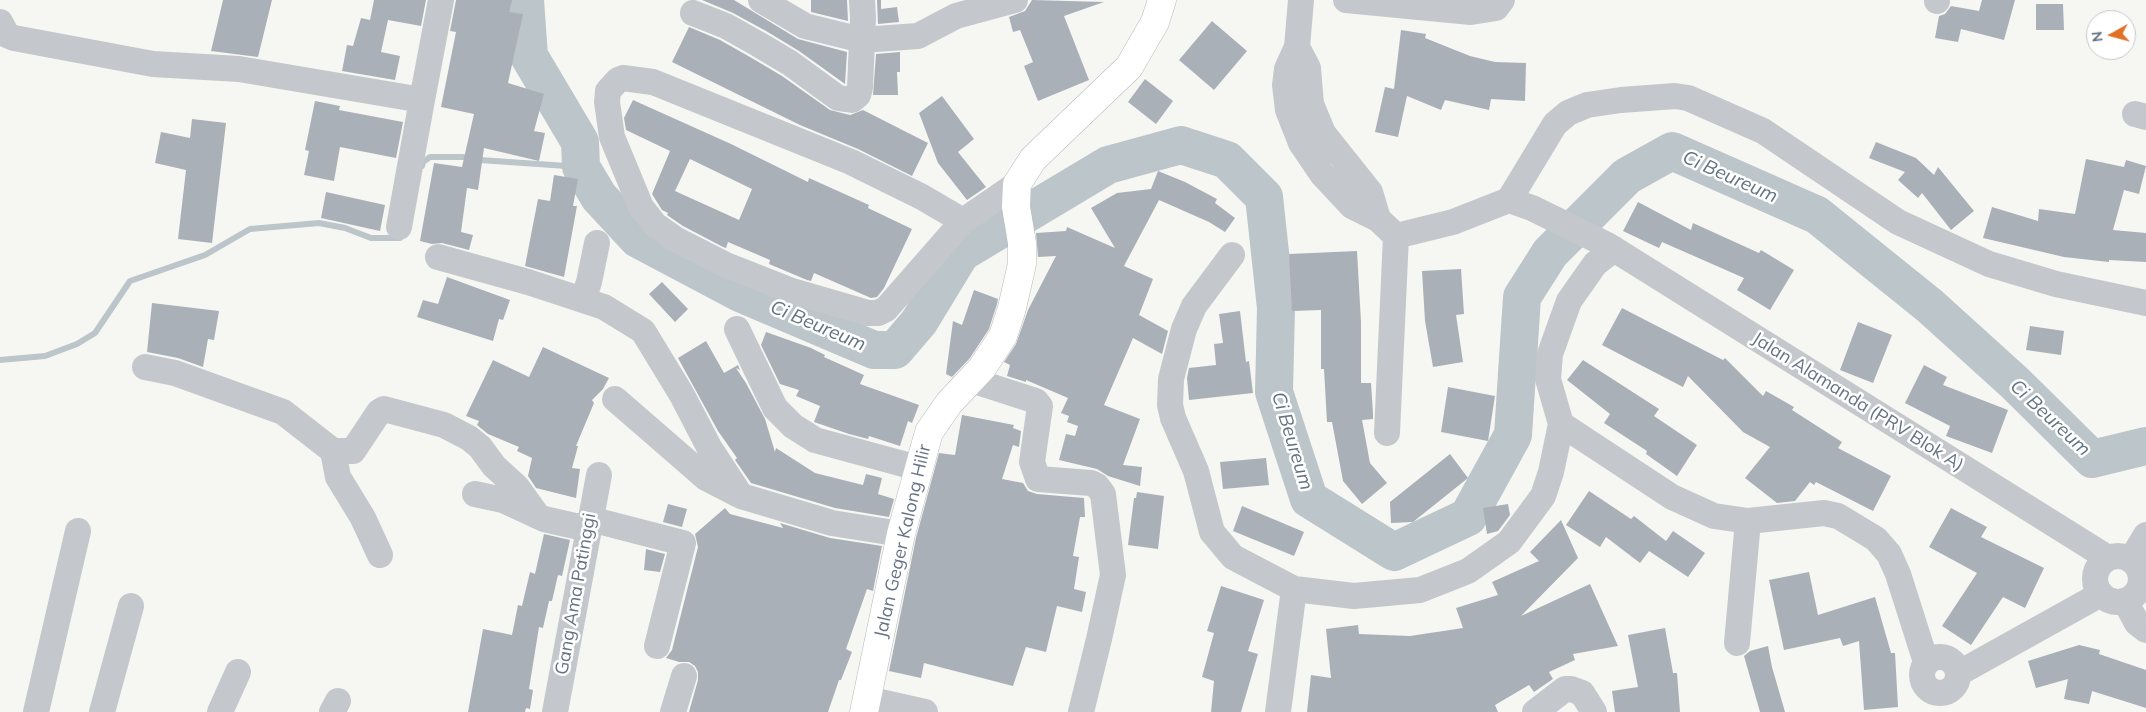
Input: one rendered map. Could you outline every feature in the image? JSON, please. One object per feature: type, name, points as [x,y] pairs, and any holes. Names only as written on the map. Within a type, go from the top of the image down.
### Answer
[{"type":"main road","points":[[1017,195],[1033,159],[1128,67],[1155,22],[1162,0]]},
{"type":"main road","name":"Jalan Geger Kalong Hilir","points":[[865,705],[901,534],[929,432],[937,418],[982,368],[1002,336],[1019,282],[1022,243],[1017,195]]},
{"type":"street","points":[[399,227],[441,0]]},
{"type":"street","points":[[761,0],[805,26],[862,40],[918,36],[956,16],[1015,0]]},
{"type":"street","points":[[693,12],[726,26],[790,63],[838,98],[852,100],[858,95],[862,40],[862,0]]},
{"type":"street","points":[[1301,0],[1297,47],[1287,69],[1285,85],[1288,110],[1301,143],[1322,174],[1352,206],[1387,227],[1453,222],[1521,204],[1555,124],[1568,113],[1587,105],[1621,100],[1675,96],[1688,98],[1763,131],[1898,222],[1989,264],[2056,284],[2146,303]]},
{"type":"street","points":[[1346,0],[1471,12],[1496,8],[1502,0]]},
{"type":"street","points":[[0,22],[7,35],[14,38],[153,64],[239,69],[422,100]]},
{"type":"street","points":[[963,221],[922,197],[851,162],[653,82],[623,78],[618,80],[608,91],[607,102],[612,137],[641,207],[655,225],[675,239],[726,265],[792,291],[868,313],[882,311],[963,221],[1017,195]]},
{"type":"street","name":"Jalan Alamanda (PRV Blok A)","points":[[1521,204],[1611,247],[2119,559]]},
{"type":"street","points":[[1387,227],[1387,433]]},
{"type":"street","points":[[583,300],[589,282],[597,242]]},
{"type":"street","points":[[1232,255],[1194,306],[1184,329],[1171,379],[1170,405],[1196,471],[1212,532],[1233,557],[1294,589],[1354,596],[1420,590],[1468,571],[1509,542],[1543,496],[1551,472],[1561,424],[1548,379],[1550,354],[1569,301],[1595,264],[1611,247]]},
{"type":"street","points":[[438,257],[604,307],[643,331],[682,395],[709,447],[741,496]]},
{"type":"street","points":[[736,328],[775,408],[793,426],[814,440],[918,468]]},
{"type":"street","points":[[145,368],[175,373],[283,412],[333,451],[353,452],[384,409],[444,425],[470,438],[480,447],[494,466],[517,487],[537,515]]},
{"type":"street","points":[[971,380],[1036,400],[1040,406],[1032,462],[1038,479],[1091,483],[1097,486],[1103,494],[1113,575],[1080,712]]},
{"type":"street","points":[[615,399],[706,478],[741,496],[832,523],[901,534]]},
{"type":"street","points":[[1561,424],[1672,497],[1714,516],[1748,521],[1824,513],[1838,516],[1876,539],[1889,554],[1898,574],[1926,662],[1922,670],[1922,678],[1925,686],[1930,691],[1946,693],[1958,682],[1959,673],[2113,598],[2132,596],[2140,582],[2140,574],[2119,559]]},
{"type":"street","points":[[333,451],[338,477],[363,518],[380,555]]},
{"type":"street","name":"Gang Ama Patinggi","points":[[555,712],[599,475]]},
{"type":"street","points":[[475,494],[503,500],[544,519],[589,524],[683,543],[656,646]]},
{"type":"street","points":[[1737,643],[1748,521]]},
{"type":"street","points":[[36,712],[78,531]]},
{"type":"street","points":[[2146,535],[2119,559],[2098,568],[2095,574],[2097,588],[2113,598],[2146,630]]},
{"type":"street","points":[[1278,712],[1294,589]]},
{"type":"street","points":[[102,712],[131,606]]},
{"type":"street","points":[[220,712],[238,672]]},
{"type":"street","points":[[673,712],[684,676]]},
{"type":"street","points":[[1535,712],[1565,689],[1571,689],[1582,693],[1594,712]]},
{"type":"street","points":[[865,705],[925,712]]},
{"type":"building","points":[[223,0],[272,0],[258,57],[211,51]]},
{"type":"building","points":[[374,0],[426,0],[421,26],[388,20],[381,52],[400,56],[395,80],[342,71],[347,45],[353,46],[361,18],[370,20]]},
{"type":"building","points":[[456,0],[512,0],[509,12],[523,14],[508,83],[544,94],[534,131],[545,133],[539,161],[484,148],[478,190],[467,188],[461,232],[473,235],[469,250],[442,243],[432,244],[420,241],[434,163],[462,167],[474,114],[441,107],[456,32],[450,31]]},
{"type":"building","points":[[702,0],[734,0],[798,39],[847,52],[845,84],[799,51],[766,31],[733,13]]},
{"type":"building","points":[[811,0],[847,0],[848,21],[811,12]]},
{"type":"building","points":[[877,0],[881,0],[881,9],[897,7],[899,22],[878,24]]},
{"type":"building","points":[[1032,0],[1104,2],[1064,16],[1089,80],[1038,101],[1024,66],[1033,62],[1020,30],[1013,32],[1009,17],[1025,11]]},
{"type":"building","points":[[1982,0],[2015,0],[2004,40],[1961,29],[1958,42],[1935,38],[1939,16],[1945,14],[1951,6],[1979,11]]},
{"type":"building","points":[[2036,4],[2063,4],[2064,30],[2036,30]]},
{"type":"building","points":[[1212,21],[1247,51],[1214,90],[1179,60]]},
{"type":"building","points":[[689,27],[720,40],[750,57],[782,76],[830,110],[850,115],[863,110],[928,143],[912,176],[858,149],[800,125],[672,62]]},
{"type":"building","points":[[1401,30],[1426,34],[1425,38],[1470,56],[1495,62],[1526,63],[1525,101],[1491,99],[1489,110],[1445,100],[1441,110],[1407,96],[1398,137],[1375,132],[1385,87],[1394,89]]},
{"type":"building","points":[[900,52],[900,72],[897,72],[898,95],[873,95],[876,54]]},
{"type":"building","points":[[1145,79],[1173,101],[1156,124],[1128,102]]},
{"type":"building","points":[[942,96],[974,139],[958,152],[986,187],[967,200],[938,163],[919,113]]},
{"type":"building","points":[[633,100],[731,144],[808,182],[809,178],[869,205],[868,208],[912,229],[884,288],[877,297],[871,298],[814,273],[811,281],[807,280],[769,264],[770,260],[728,242],[726,248],[723,247],[683,226],[662,210],[652,194],[670,151],[626,130],[624,118]],"holes":[[[690,159],[752,189],[739,220],[675,191]]]},
{"type":"building","points":[[315,101],[340,106],[339,110],[403,122],[396,158],[340,147],[334,181],[304,175],[309,151],[305,150]]},
{"type":"building","points":[[192,119],[226,123],[212,243],[178,239],[186,170],[155,163],[161,132],[190,138]]},
{"type":"building","points":[[1876,142],[1916,158],[1934,175],[1938,167],[1974,211],[1951,230],[1922,193],[1918,198],[1898,180],[1905,172],[1869,158]]},
{"type":"building","points":[[2086,159],[2124,167],[2126,160],[2146,166],[2139,194],[2124,190],[2113,230],[2146,233],[2146,262],[2109,260],[2109,262],[2064,257],[1983,238],[1992,207],[2038,221],[2039,209],[2075,214]]},
{"type":"building","points":[[1158,171],[1185,182],[1217,199],[1215,203],[1235,218],[1225,232],[1209,222],[1159,200],[1124,266],[1153,279],[1139,315],[1168,331],[1162,354],[1133,338],[1104,405],[1140,419],[1123,465],[1142,467],[1140,486],[1108,476],[1097,469],[1059,460],[1066,434],[1075,436],[1078,426],[1067,422],[1069,416],[1061,413],[1068,398],[1026,380],[1026,382],[1007,376],[1010,365],[1004,362],[1016,344],[1028,310],[1056,256],[1038,257],[1036,233],[1066,231],[1067,227],[1115,248],[1091,208],[1117,193],[1151,189]]},
{"type":"building","points":[[554,175],[578,179],[573,206],[577,206],[564,277],[525,266],[538,199],[550,201]]},
{"type":"building","points":[[326,192],[385,205],[380,231],[321,218]]},
{"type":"building","points":[[1638,202],[1691,230],[1693,223],[1759,253],[1761,250],[1794,270],[1770,310],[1737,290],[1744,278],[1662,242],[1659,248],[1623,231]]},
{"type":"building","points":[[1357,251],[1361,322],[1361,383],[1371,383],[1373,413],[1373,419],[1362,420],[1370,463],[1387,483],[1362,504],[1343,481],[1332,422],[1327,422],[1324,369],[1321,369],[1321,310],[1292,311],[1289,254]]},
{"type":"building","points":[[1461,269],[1464,314],[1456,315],[1463,362],[1433,367],[1425,321],[1422,271]]},
{"type":"building","points":[[447,277],[510,300],[503,320],[499,319],[493,341],[417,317],[423,300],[438,304]]},
{"type":"building","points":[[662,282],[688,309],[675,322],[649,294]]},
{"type":"building","points":[[974,290],[998,299],[997,304],[989,329],[970,358],[952,377],[946,374],[953,321],[962,325]]},
{"type":"building","points":[[152,303],[219,311],[214,340],[208,339],[203,367],[178,358],[147,352]]},
{"type":"building","points":[[1622,308],[1723,360],[1725,358],[1763,396],[1766,391],[1794,407],[1792,410],[1842,442],[1838,448],[1891,476],[1873,511],[1816,482],[1814,485],[1810,482],[1795,501],[1777,503],[1745,478],[1770,447],[1743,432],[1688,376],[1683,387],[1602,345]]},
{"type":"building","points":[[1240,311],[1246,362],[1249,361],[1253,393],[1189,400],[1187,378],[1189,368],[1216,365],[1214,344],[1223,343],[1219,314]]},
{"type":"building","points":[[1858,322],[1892,335],[1873,383],[1840,370]]},
{"type":"building","points":[[2030,326],[2064,331],[2061,355],[2026,350]]},
{"type":"building","points":[[766,332],[811,348],[825,355],[824,357],[864,375],[860,384],[919,405],[912,423],[908,421],[900,446],[869,436],[868,439],[849,434],[814,422],[820,406],[796,396],[799,390],[780,384],[761,345]]},
{"type":"building","points":[[706,341],[724,373],[738,365],[740,370],[736,368],[765,419],[775,452],[776,448],[815,473],[863,485],[866,474],[882,478],[878,494],[894,499],[889,517],[835,508],[751,483],[735,460],[737,458],[718,431],[678,358]]},
{"type":"building","points":[[543,347],[609,378],[603,389],[592,400],[594,403],[576,446],[578,446],[572,468],[580,469],[576,498],[536,488],[528,476],[532,458],[517,451],[519,447],[488,434],[477,425],[479,421],[466,416],[493,360],[529,377]]},
{"type":"building","points":[[1583,360],[1659,409],[1654,416],[1697,445],[1677,476],[1646,454],[1647,451],[1604,423],[1610,414],[1567,380]]},
{"type":"building","points":[[1924,365],[1947,377],[1943,385],[2008,410],[1992,453],[1946,436],[1950,426],[1905,403]]},
{"type":"building","points":[[1448,387],[1495,396],[1488,441],[1441,432]]},
{"type":"building","points":[[962,415],[1014,425],[1013,428],[1021,431],[1019,447],[1013,445],[1002,479],[1023,483],[1028,491],[1037,494],[1084,498],[1085,517],[1080,517],[1073,556],[1079,557],[1074,589],[1086,592],[1082,612],[1057,606],[1046,652],[1026,647],[1013,686],[924,663],[921,678],[889,671],[916,538],[939,453],[955,455]]},
{"type":"building","points":[[1450,454],[1468,478],[1413,522],[1391,523],[1390,502]]},
{"type":"building","points":[[1266,458],[1269,485],[1223,489],[1220,462]]},
{"type":"building","points":[[1589,491],[1631,519],[1634,516],[1666,541],[1673,531],[1705,553],[1688,577],[1649,551],[1640,563],[1606,537],[1600,547],[1566,525]]},
{"type":"building","points":[[1137,492],[1164,496],[1158,549],[1128,545],[1134,498],[1136,498]]},
{"type":"building","points":[[668,504],[687,509],[682,527],[663,522]]},
{"type":"building","points":[[1508,504],[1510,515],[1498,531],[1487,534],[1483,508]]},
{"type":"building","points":[[1242,506],[1304,532],[1294,556],[1233,531]]},
{"type":"building","points":[[725,508],[730,514],[783,528],[780,523],[830,538],[882,546],[873,591],[867,589],[846,649],[852,652],[841,680],[839,680],[828,712],[689,712],[698,680],[698,672],[695,666],[689,662],[679,662],[666,658],[672,650],[698,547],[695,534]]},
{"type":"building","points":[[1951,508],[1987,527],[1981,537],[2044,568],[2025,608],[2003,597],[1971,645],[1942,626],[1977,573],[1929,547]]},
{"type":"building","points":[[1561,520],[1578,558],[1521,616],[1590,584],[1618,646],[1573,654],[1575,660],[1549,672],[1553,679],[1534,692],[1529,685],[1495,705],[1498,712],[1307,712],[1311,675],[1331,678],[1326,629],[1358,625],[1359,634],[1410,636],[1463,628],[1456,608],[1498,595],[1492,582],[1539,561],[1530,552]]},
{"type":"building","points":[[544,534],[570,540],[562,576],[558,575],[552,601],[549,601],[543,628],[539,627],[529,689],[533,690],[530,709],[526,708],[525,712],[468,712],[483,629],[512,635],[518,605],[522,606],[530,572],[535,574]]},
{"type":"building","points":[[646,549],[665,554],[660,572],[644,570]]},
{"type":"building","points":[[1809,572],[1818,615],[1875,597],[1891,653],[1895,653],[1898,707],[1864,710],[1859,641],[1843,646],[1840,638],[1784,650],[1769,580]]},
{"type":"building","points":[[1221,586],[1264,600],[1248,651],[1258,654],[1241,712],[1211,712],[1214,681],[1202,677],[1214,633],[1207,631]]},
{"type":"building","points":[[1665,628],[1673,673],[1677,673],[1680,712],[1615,712],[1612,691],[1638,687],[1628,635]]},
{"type":"building","points":[[2079,645],[2100,650],[2099,654],[2146,670],[2146,708],[2092,691],[2089,704],[2064,699],[2068,679],[2036,688],[2028,661]]},
{"type":"building","points":[[1768,646],[1785,712],[1760,712],[1744,656],[1750,651]]},
{"type":"waterway","name":"Ci Beureum","points":[[525,0],[529,56],[580,142],[581,167],[599,197],[638,239],[740,293],[874,350],[895,350],[919,322],[961,253],[1108,165],[1181,145],[1227,160],[1264,197],[1276,308],[1274,392],[1309,499],[1394,552],[1468,517],[1513,435],[1522,297],[1550,253],[1627,176],[1672,151],[1817,215],[1930,306],[2015,383],[2092,459],[2146,446]]},
{"type":"waterway","points":[[422,166],[423,162],[430,157],[463,157],[480,160],[581,167]]},
{"type":"waterway","points":[[0,360],[45,356],[77,344],[95,333],[130,281],[205,255],[250,229],[319,223],[345,228],[371,238],[400,238]]}]
